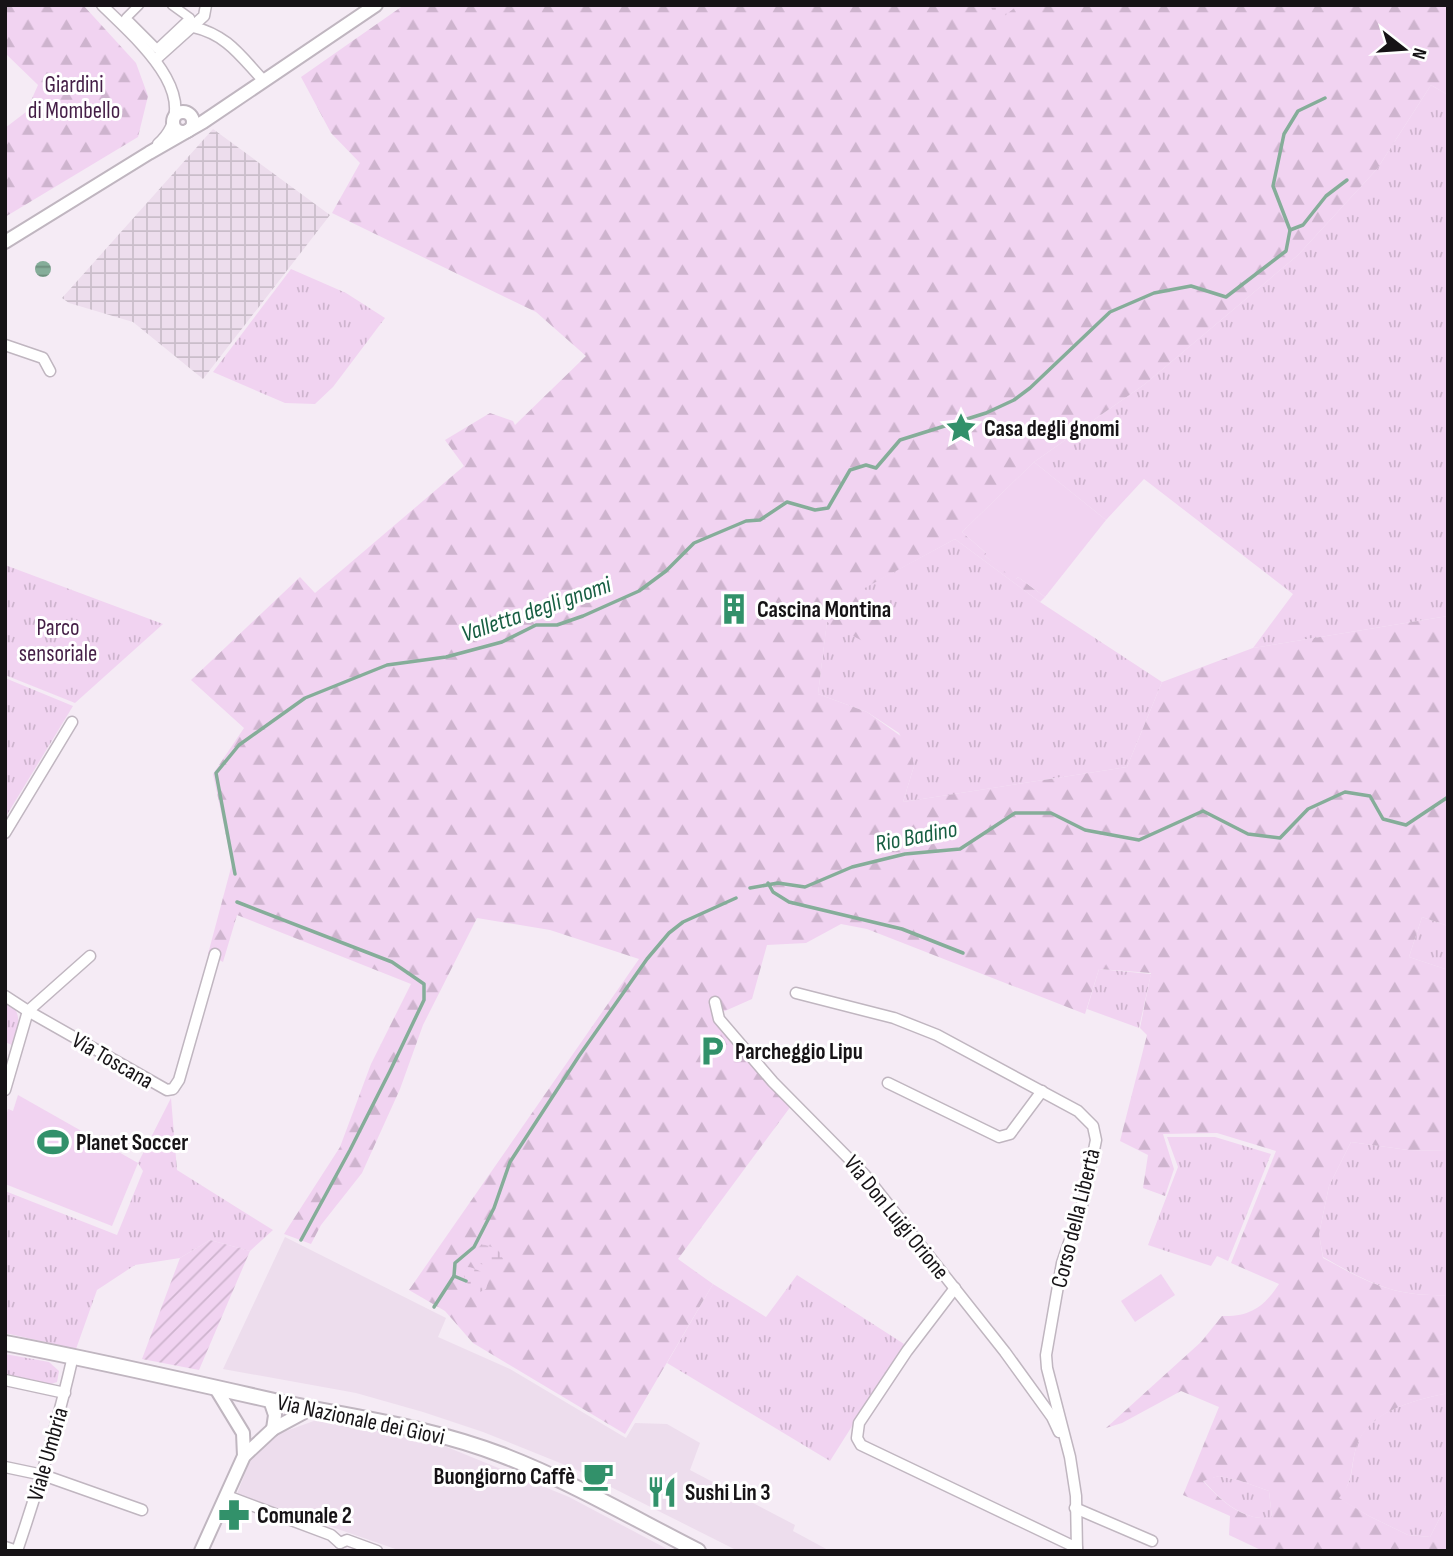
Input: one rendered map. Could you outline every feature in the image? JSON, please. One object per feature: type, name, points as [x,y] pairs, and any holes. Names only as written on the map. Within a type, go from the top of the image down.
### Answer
[{"type":"main road","name":"Via Nazionale dei Giovi","points":[[5,1343],[270,1400],[408,1426],[501,1455],[564,1481],[698,1551]]},
{"type":"street","points":[[102,5],[155,60],[168,78],[173,92],[173,120],[166,137],[149,153]]},
{"type":"street","points":[[139,5],[126,18],[157,49],[190,18],[172,5]]},
{"type":"street","points":[[155,60],[204,16],[206,5]]},
{"type":"street","points":[[5,242],[189,130],[376,5]]},
{"type":"street","points":[[193,27],[213,32],[224,39],[264,81]]},
{"type":"street","points":[[173,120],[177,130],[189,130]]},
{"type":"street","points":[[5,345],[43,358],[51,371]]},
{"type":"street","points":[[5,833],[72,722]]},
{"type":"street","name":"Via Toscana","points":[[5,996],[28,1012],[167,1090],[173,1089],[179,1080],[215,954]]},
{"type":"street","points":[[5,1090],[28,1012],[90,956]]},
{"type":"street","name":"Corso della Libertà","points":[[796,993],[894,1018],[937,1035],[1077,1111],[1093,1126],[1096,1140],[1084,1199],[1062,1263],[1046,1355],[1076,1496],[1077,1549]]},
{"type":"street","name":"Via Don Luigi Orione","points":[[715,1002],[719,1019],[773,1082],[865,1175],[955,1288],[1052,1417],[1066,1444]]},
{"type":"street","points":[[888,1083],[999,1137],[1010,1134],[1042,1091]]},
{"type":"street","points":[[955,1288],[906,1351],[859,1423],[857,1437],[861,1445],[1077,1549]]},
{"type":"street","name":"Viale Umbria","points":[[17,1551],[43,1475],[74,1356]]},
{"type":"street","points":[[5,1380],[65,1393]]},
{"type":"street","points":[[215,1387],[243,1433],[244,1456]]},
{"type":"street","points":[[234,1417],[239,1405],[250,1394]]},
{"type":"street","points":[[270,1400],[275,1415],[273,1429]]},
{"type":"street","points":[[201,1551],[244,1456],[273,1429],[313,1408]]},
{"type":"street","points":[[5,1467],[43,1475],[142,1510]]},
{"type":"street","points":[[227,1496],[331,1535],[337,1547],[348,1540],[377,1551]]},
{"type":"street","points":[[1075,1508],[1152,1541]]},
{"type":"street","points":[[5,1547],[17,1551]]},
{"type":"shaded area","points":[[213,129],[330,215],[203,379],[133,322],[69,303],[62,298]]},
{"type":"shaded area","points":[[43,261],[49,263],[49,275],[43,277],[37,275],[35,269],[37,263]]},
{"type":"shaded area","points":[[285,1237],[446,1318],[438,1337],[510,1369],[626,1438],[635,1423],[667,1424],[700,1443],[690,1470],[795,1525],[793,1531],[830,1551],[738,1551],[575,1469],[483,1432],[356,1393],[223,1369]]},
{"type":"shaded area","points":[[322,1418],[442,1445],[569,1497],[671,1551],[401,1551],[237,1494],[251,1458],[275,1435]]},
{"type":"green space","name":"Giardini di Mombello","points":[[6,5],[83,5],[136,63],[148,96],[138,137],[5,217],[5,128],[26,112],[38,85],[5,53]]},
{"type":"green space","points":[[404,5],[1448,5],[1448,95],[1431,85],[1377,169],[1298,255],[1145,384],[1034,462],[962,532],[987,554],[985,556],[1045,597],[1040,602],[955,539],[861,590],[895,623],[870,645],[827,622],[818,694],[867,712],[909,742],[914,766],[903,802],[1127,767],[1162,682],[1253,648],[1448,616],[1448,926],[1422,917],[1409,957],[1448,970],[1448,1151],[1408,1150],[1351,1142],[1329,1186],[1319,1234],[1323,1258],[1354,1275],[1397,1291],[1448,1295],[1448,1391],[1392,1410],[1370,1425],[1356,1448],[1349,1480],[1339,1498],[1408,1535],[1430,1537],[1448,1502],[1448,1551],[1263,1551],[1229,1535],[1230,1516],[1183,1495],[1219,1407],[1181,1391],[1122,1423],[1106,1428],[1201,1342],[1222,1316],[1241,1315],[1255,1309],[1268,1299],[1279,1284],[1231,1263],[1276,1151],[1217,1133],[1163,1134],[1174,1169],[1165,1196],[1143,1188],[1148,1155],[1120,1141],[1147,1035],[1140,1028],[1151,973],[1099,969],[1085,1014],[867,929],[841,924],[806,943],[767,945],[752,999],[716,1015],[791,1106],[678,1259],[713,1284],[625,1434],[473,1343],[445,1311],[409,1290],[639,959],[550,930],[477,918],[423,1025],[400,1089],[362,1173],[321,1225],[311,1244],[284,1234],[340,1147],[371,1064],[411,984],[237,915],[223,962],[208,954],[232,864],[213,774],[244,728],[191,680],[300,577],[315,593],[464,466],[445,440],[490,413],[513,421],[515,425],[586,356],[536,312],[332,213],[360,163],[331,133],[301,77]],"holes":[[[1219,1476],[1269,1491],[1272,1518],[1242,1513],[1217,1496],[1203,1481]]]},
{"type":"green space","points":[[990,5],[1018,5],[1002,18],[995,16]]},
{"type":"green space","points":[[1431,85],[1448,95],[1448,616],[1253,648],[1293,594],[1144,479],[1106,520],[1034,462],[1145,384],[1298,255],[1377,169]]},
{"type":"green space","points":[[291,269],[346,293],[385,318],[333,387],[315,404],[285,403],[213,372]]},
{"type":"green space","points":[[1034,462],[1106,520],[1045,597],[1018,577],[1015,580],[985,556],[986,553],[962,532]]},
{"type":"green space","points":[[955,539],[1040,602],[1162,682],[1127,767],[903,802],[914,766],[899,733],[867,712],[818,694],[827,621],[860,590]]},
{"type":"green space","name":"Parco sensoriale","points":[[5,565],[163,624],[75,703],[5,675]]},
{"type":"green space","points":[[5,678],[73,706],[5,818]]},
{"type":"green space","points":[[1422,917],[1448,926],[1448,970],[1409,957]]},
{"type":"green space","points":[[1099,969],[1151,974],[1139,1028],[1087,1009]]},
{"type":"green space","points":[[5,999],[18,1015],[18,1026],[12,1045],[5,1042]]},
{"type":"green space","name":"Planet Soccer","points":[[18,1095],[138,1163],[112,1226],[5,1184],[5,1120],[8,1109],[13,1111]]},
{"type":"green space","points":[[171,1098],[177,1170],[273,1230],[250,1251],[210,1240],[180,1258],[135,1265],[97,1290],[76,1349],[5,1333],[5,1191],[117,1235],[143,1171],[138,1163]]},
{"type":"green space","points":[[1167,1137],[1215,1137],[1271,1154],[1228,1261],[1217,1256],[1211,1266],[1148,1245],[1178,1167]]},
{"type":"green space","points":[[1351,1142],[1408,1150],[1448,1151],[1448,1295],[1412,1294],[1382,1287],[1323,1257],[1319,1234],[1329,1186]]},
{"type":"green space","points":[[210,1240],[250,1251],[199,1370],[142,1359],[180,1258]]},
{"type":"green space","points":[[482,1244],[498,1249],[503,1259],[500,1264],[491,1268],[476,1261],[476,1250]]},
{"type":"green space","points":[[467,1267],[476,1269],[489,1279],[486,1289],[480,1292],[471,1291],[463,1274]]},
{"type":"green space","points":[[1161,1274],[1175,1295],[1135,1322],[1121,1301]]},
{"type":"green space","points":[[797,1275],[904,1344],[830,1461],[667,1363],[713,1284],[766,1317]]},
{"type":"green space","points":[[5,1354],[49,1362],[59,1371],[57,1382],[51,1384],[5,1374]]},
{"type":"green space","points":[[1448,1391],[1448,1502],[1430,1537],[1408,1535],[1338,1498],[1347,1486],[1356,1448],[1369,1425],[1391,1410]]},
{"type":"green space","points":[[1219,1476],[1269,1491],[1272,1518],[1242,1513],[1225,1502],[1203,1480]]},
{"type":"waterway","name":"Valletta degli gnomi","points":[[235,874],[216,773],[239,745],[305,698],[387,665],[446,657],[502,642],[536,625],[557,625],[583,616],[639,591],[666,571],[694,543],[746,521],[760,520],[787,502],[815,510],[828,508],[850,470],[866,465],[876,468],[900,440],[986,413],[1014,400],[1110,312],[1154,293],[1191,286],[1226,297],[1286,251],[1290,230],[1273,186],[1284,134],[1298,111],[1325,98]]},
{"type":"waterway","points":[[1290,230],[1303,225],[1326,196],[1347,180]]},
{"type":"waterway","name":"Rio Badino","points":[[750,888],[778,883],[805,887],[852,867],[905,854],[960,849],[1015,813],[1051,813],[1085,830],[1139,840],[1203,811],[1248,834],[1280,838],[1308,809],[1345,792],[1370,796],[1383,819],[1406,825],[1448,797]]},
{"type":"waterway","points":[[768,883],[773,892],[789,902],[902,929],[963,953]]},
{"type":"waterway","name":"Rio Badino","points":[[466,1281],[454,1276],[455,1263],[474,1247],[494,1208],[510,1162],[579,1056],[647,959],[669,933],[683,922],[736,898]]},
{"type":"waterway","points":[[237,902],[392,962],[424,984],[424,1000],[390,1071],[301,1240]]},
{"type":"waterway","points":[[434,1307],[454,1276]]},
{"type":"place","name":"Casa degli gnomi","points":[[961,428]]},
{"type":"place","name":"Cascina Montina","points":[[734,609]]},
{"type":"place","name":"Parcheggio Lipu","points":[[712,1051]]},
{"type":"place","name":"Planet Soccer","points":[[53,1142]]},
{"type":"place","name":"Buongiorno Caffè","points":[[598,1476]]},
{"type":"place","name":"Sushi Lin 3","points":[[662,1492]]},
{"type":"place","name":"Comunale 2","points":[[234,1515]]}]
